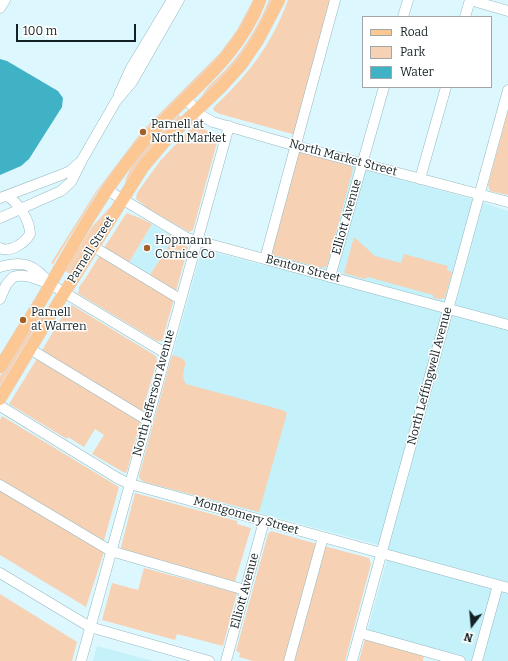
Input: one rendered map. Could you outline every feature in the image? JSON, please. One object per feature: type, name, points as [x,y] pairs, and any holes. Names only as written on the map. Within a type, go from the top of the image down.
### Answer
[{"type":"main road","points":[[186,99],[231,52],[248,26],[260,0]]},
{"type":"main road","points":[[197,111],[241,65],[258,40],[279,0]]},
{"type":"main road","name":"Parnell Street","points":[[0,366],[107,190],[150,134],[186,99]]},
{"type":"main road","name":"Parnell Street","points":[[0,399],[143,167],[153,154],[197,111]]},
{"type":"street","points":[[0,8],[5,0]]},
{"type":"street","points":[[0,218],[66,188],[75,175],[116,101],[128,72],[172,0]]},
{"type":"street","points":[[116,101],[132,82],[179,0]]},
{"type":"street","points":[[265,259],[335,0]]},
{"type":"street","points":[[403,16],[408,0]]},
{"type":"street","points":[[465,16],[470,0],[508,11]]},
{"type":"street","name":"Elliott Avenue","points":[[330,277],[384,88]]},
{"type":"street","points":[[420,179],[446,88]]},
{"type":"street","name":"North Leffingwell Avenue","points":[[352,661],[508,90]]},
{"type":"street","name":"North Market Street","points":[[186,99],[208,120],[296,146],[508,202]]},
{"type":"street","name":"North Jefferson Avenue","points":[[81,661],[229,126]]},
{"type":"street","points":[[4,197],[70,171],[82,160]]},
{"type":"street","name":"Benton Street","points":[[107,190],[183,236],[508,325]]},
{"type":"street","points":[[0,248],[10,250],[26,240],[30,234],[29,226],[17,203],[4,197]]},
{"type":"street","points":[[94,247],[180,299]]},
{"type":"street","points":[[0,266],[17,263],[26,264],[41,273],[50,284]]},
{"type":"street","points":[[0,299],[6,285],[13,277],[26,275],[50,284],[165,353]]},
{"type":"street","points":[[30,349],[147,420]]},
{"type":"street","name":"Montgomery Street","points":[[0,406],[119,479],[130,484],[503,586]]},
{"type":"street","points":[[0,486],[111,552],[245,590]]},
{"type":"street","name":"Elliott Avenue","points":[[226,661],[264,521]]},
{"type":"street","points":[[289,661],[323,537]]},
{"type":"street","points":[[0,574],[90,627],[209,661]]},
{"type":"street","points":[[478,660],[503,586]]},
{"type":"street","points":[[360,633],[460,661]]},
{"type":"shaded area","points":[[296,151],[472,199],[508,211],[508,661],[467,661],[367,632],[389,552],[386,547],[144,482],[140,479],[139,476],[201,252],[202,250],[207,250],[266,266]]},
{"type":"shaded area","name":"Hopmann Cornice Co","points":[[152,224],[174,238],[149,276],[128,264]]},
{"type":"shaded area","points":[[97,646],[153,661],[93,661]]},
{"type":"green space","points":[[253,0],[241,27],[226,48],[215,61],[145,130],[144,129],[220,53],[237,30]]},
{"type":"green space","points":[[269,0],[274,0],[248,49],[203,98],[201,97],[241,51],[261,18]]},
{"type":"green space","points":[[288,0],[332,0],[296,135],[220,114],[214,111],[213,108],[237,84],[257,59],[274,32]]},
{"type":"green space","points":[[508,110],[508,195],[490,191],[488,185]]},
{"type":"green space","points":[[179,115],[182,118],[125,184],[127,176],[139,157]]},
{"type":"green space","points":[[198,125],[218,139],[193,230],[189,232],[150,210],[136,199],[137,193],[160,161],[193,126]]},
{"type":"green space","points":[[142,131],[143,132],[96,194],[53,264],[51,263],[95,193]]},
{"type":"green space","points":[[296,151],[351,166],[353,169],[327,266],[322,268],[269,254]]},
{"type":"green space","points":[[110,207],[112,208],[70,274],[64,270],[92,227]]},
{"type":"green space","points":[[127,213],[152,224],[128,264],[104,248]]},
{"type":"green space","points":[[169,234],[186,245],[188,248],[176,291],[149,276],[172,241],[167,238]]},
{"type":"green space","points":[[354,237],[375,256],[401,263],[404,254],[448,266],[447,270],[452,272],[445,298],[433,298],[433,295],[368,277],[364,279],[344,273]]},
{"type":"green space","points":[[100,255],[174,299],[162,341],[157,341],[77,293],[79,291],[79,287]]},
{"type":"green space","points":[[72,305],[156,356],[157,361],[142,412],[41,352],[68,307]]},
{"type":"green space","points":[[39,312],[43,315],[0,386],[0,376]]},
{"type":"green space","points":[[172,355],[180,357],[184,360],[185,366],[183,374],[186,384],[282,410],[287,413],[259,512],[144,482],[140,479],[139,476]]},
{"type":"green space","points":[[38,357],[141,419],[127,471],[125,473],[92,454],[104,435],[95,429],[84,447],[68,437],[67,439],[9,404]]},
{"type":"green space","points":[[2,416],[119,487],[103,544],[0,482],[0,420]]},
{"type":"green space","points":[[1,489],[104,552],[86,607],[0,555]]},
{"type":"green space","points":[[135,493],[237,521],[237,524],[251,528],[234,585],[120,551]]},
{"type":"green space","points":[[271,531],[317,544],[287,661],[253,661],[239,657],[240,653],[236,651],[268,534]]},
{"type":"green space","points":[[324,546],[369,558],[371,564],[345,661],[292,661]]},
{"type":"green space","points":[[144,568],[237,593],[223,646],[177,634],[175,640],[102,620],[112,583],[138,590]]},
{"type":"green space","points":[[0,594],[77,642],[72,661],[0,661]]},
{"type":"green space","points":[[365,639],[424,654],[423,661],[359,661]]},
{"type":"water","points":[[0,59],[7,61],[58,91],[63,98],[62,107],[29,159],[21,166],[0,175]]},
{"type":"place","name":"Parnell at North Market","points":[[143,132]]},
{"type":"place","name":"Hopmann Cornice Co","points":[[147,248]]},
{"type":"place","name":"Parnell at Warren","points":[[23,320]]}]
